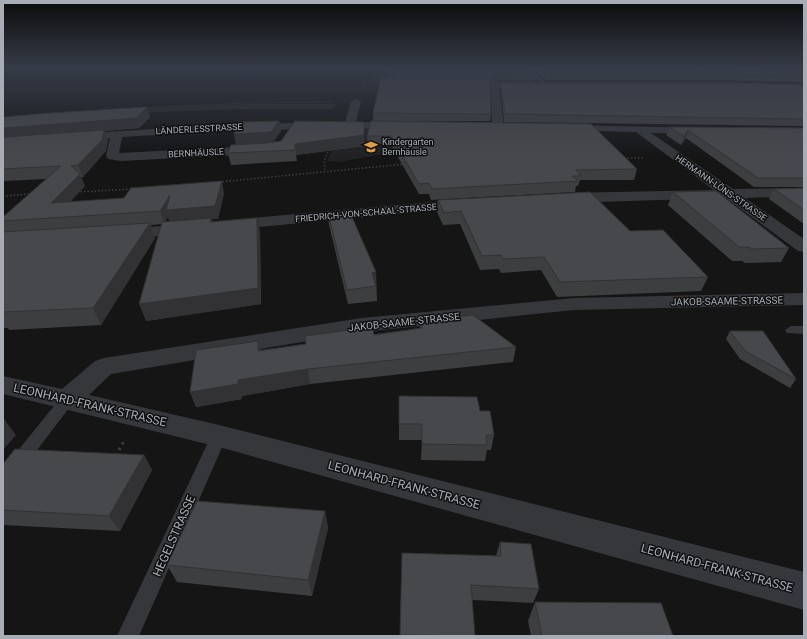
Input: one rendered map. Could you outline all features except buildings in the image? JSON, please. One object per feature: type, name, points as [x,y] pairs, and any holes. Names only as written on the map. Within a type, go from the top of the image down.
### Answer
[{"type":"street","points":[[483,127],[502,127],[496,98]]},
{"type":"street","points":[[344,125],[356,102]]},
{"type":"street","name":"LÄNDERLESSTRASSE","points":[[60,138],[117,134],[289,131],[344,125],[407,125]]},
{"type":"street","points":[[554,128],[706,130]]},
{"type":"street","name":"HERMANN-LÖNS-STRASSE","points":[[638,129],[804,247]]},
{"type":"street","name":"BERNHÄUSLE","points":[[117,134],[112,156],[121,157],[270,149]]},
{"type":"street","points":[[551,198],[804,192]]},
{"type":"street","name":"FRIEDRICH-VON-SCHAAL-STRASSE","points":[[109,235],[483,203]]},
{"type":"street","name":"JAKOB-SAAME-STRASSE","points":[[67,400],[104,367],[362,325],[574,304],[804,299]]},
{"type":"street","name":"LEONHARD-FRANK-STRASSE","points":[[3,385],[219,436],[804,591]]},
{"type":"lane","points":[[791,330],[804,330]]},
{"type":"lane","points":[[3,482],[67,400]]},
{"type":"lane","name":"HEGELSTRASSE","points":[[128,636],[219,436]]},
{"type":"path","points":[[100,110],[245,103],[356,102]]},
{"type":"path","points":[[324,170],[324,161],[344,125]]},
{"type":"path","points":[[623,158],[679,158]]},
{"type":"path","points":[[214,182],[324,170],[407,164]]},
{"type":"path","points":[[73,192],[136,188]]},
{"type":"path","points":[[3,196],[35,194]]},
{"type":"shaded area","points":[[243,104],[336,104],[333,109],[240,109],[138,113],[140,109]]},
{"type":"shaded area","name":"Kindergarten Bernhäusle","points":[[342,128],[384,128],[405,152],[382,154],[340,162],[327,161]]},
{"type":"place","name":"Kindergarten Bernhäusle","points":[[371,147]]}]
